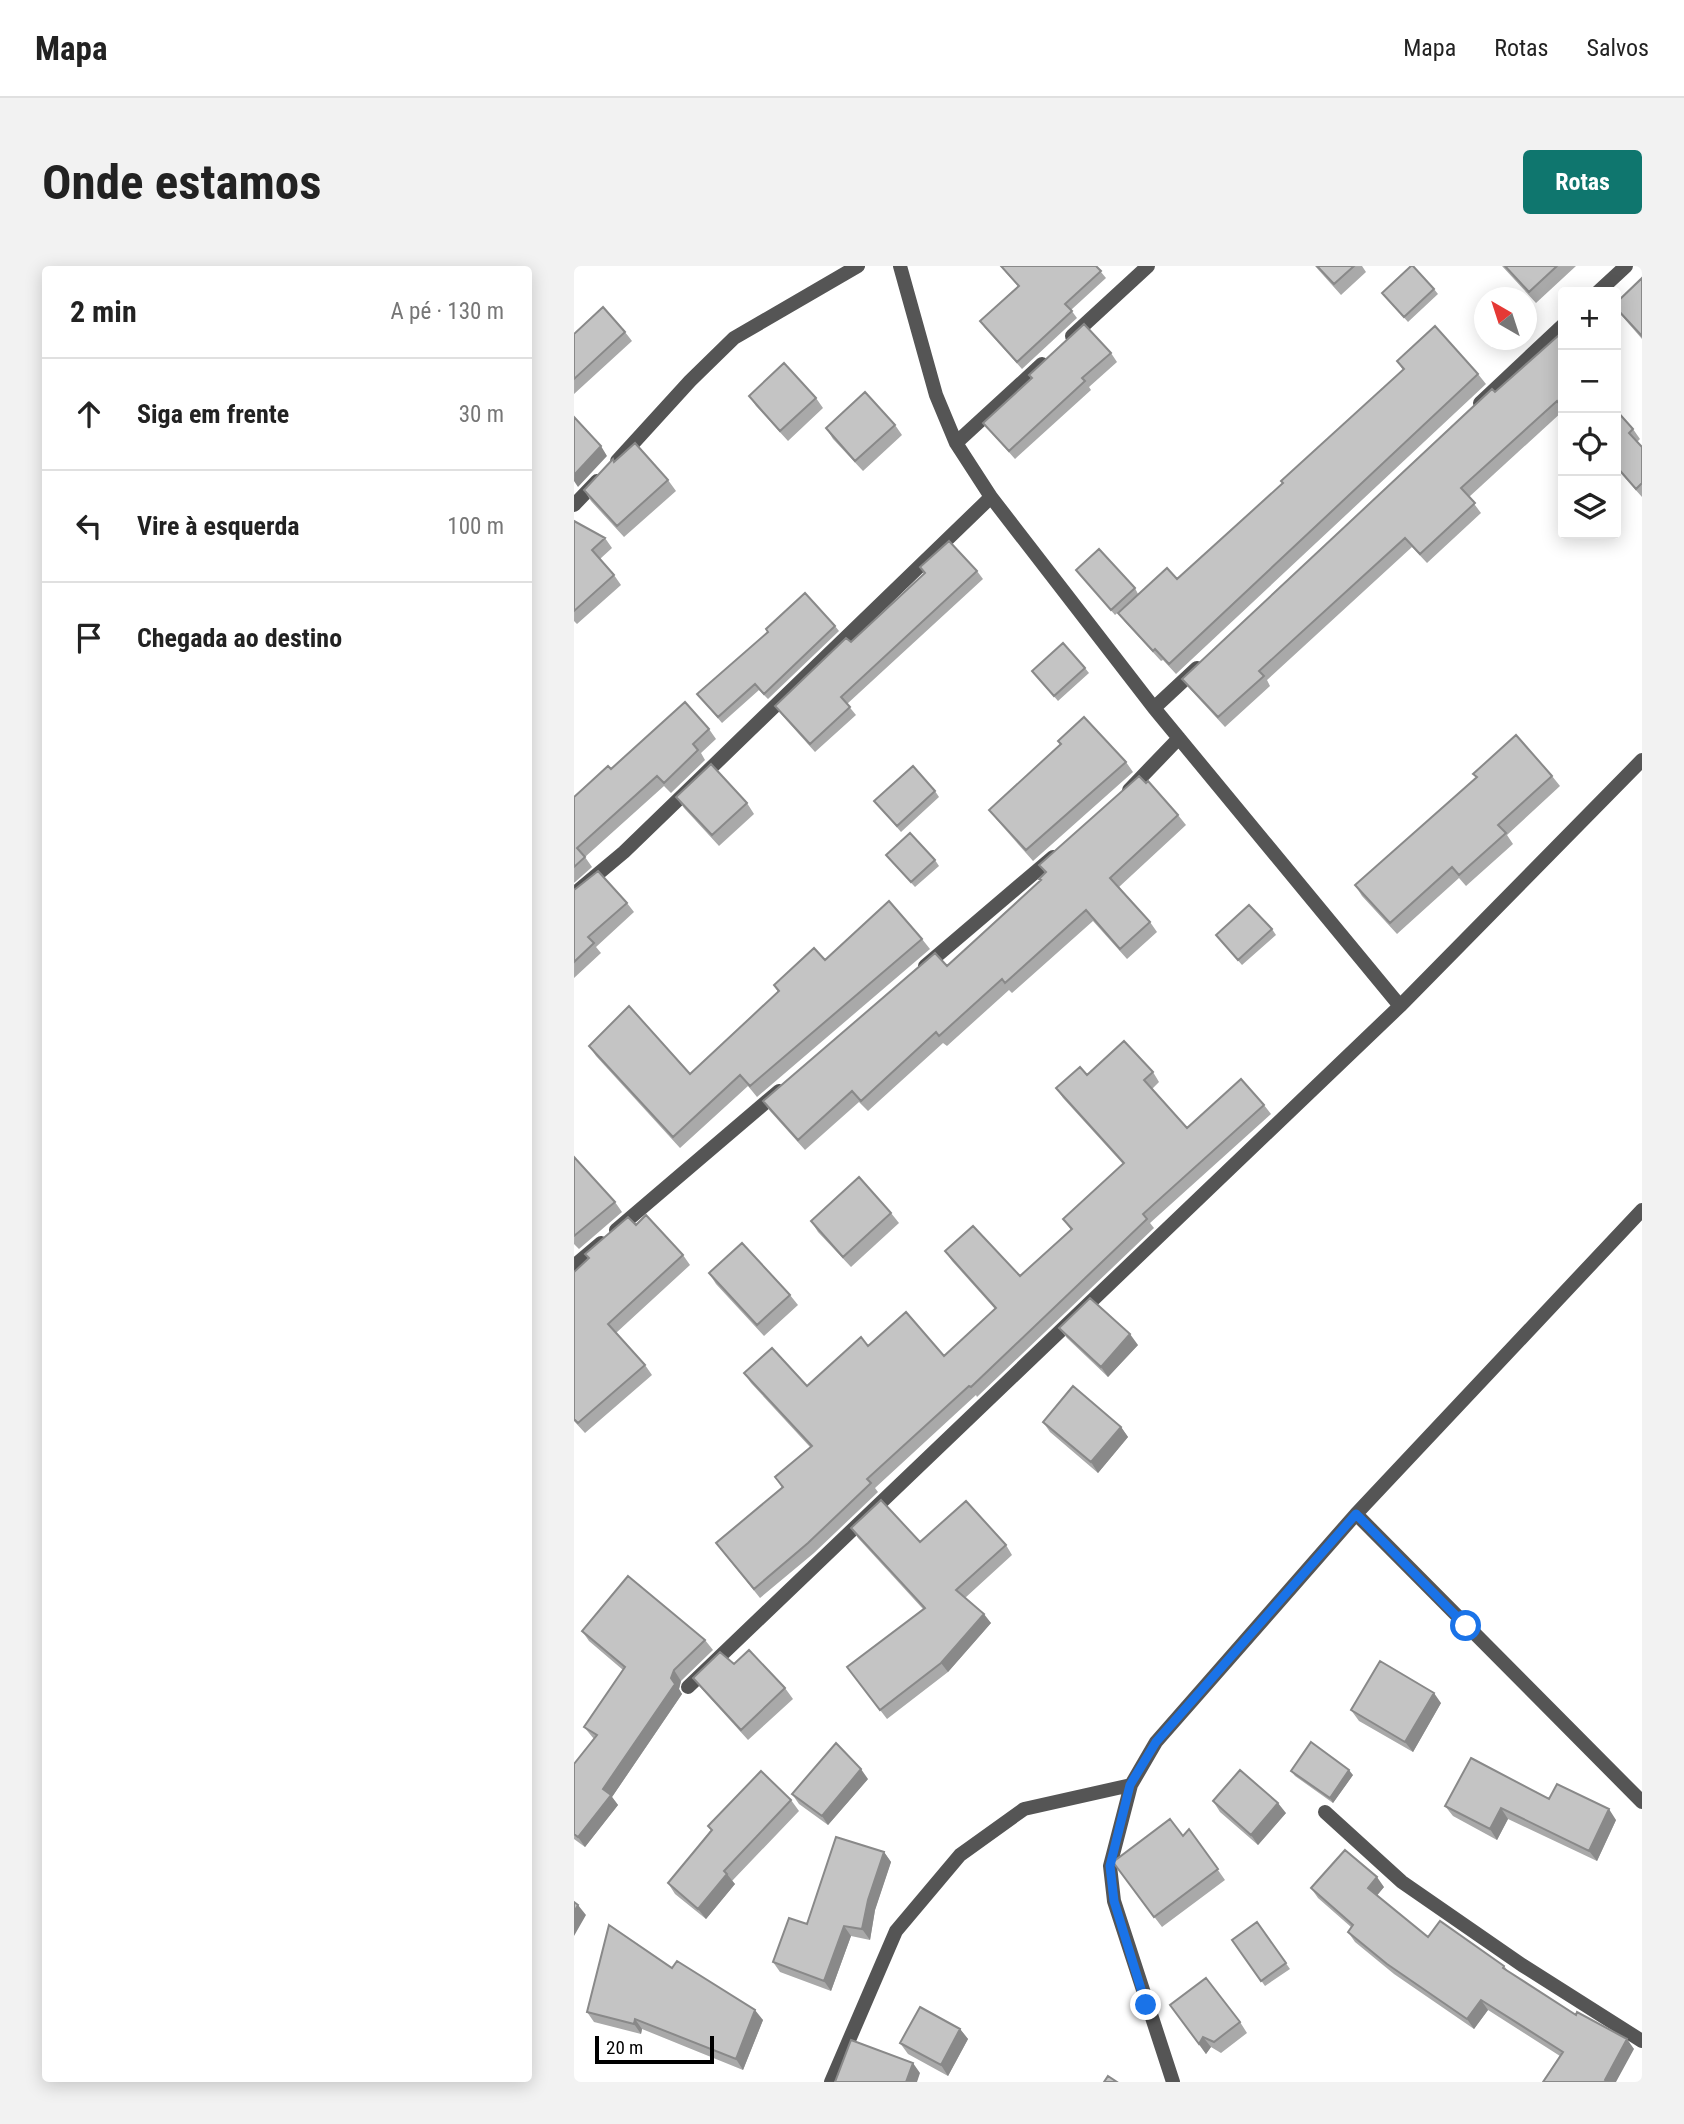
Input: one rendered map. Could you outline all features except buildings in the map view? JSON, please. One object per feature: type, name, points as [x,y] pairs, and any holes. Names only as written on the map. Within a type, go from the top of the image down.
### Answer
[{"type":"street","points":[[574,505],[734,338],[858,266]]},
{"type":"street","points":[[900,266],[936,396],[956,443],[991,497],[1154,708],[1400,1006]]},
{"type":"street","points":[[956,443],[1148,266]]},
{"type":"street","points":[[1603,287],[1626,266]]},
{"type":"street","points":[[1474,409],[1558,330]]},
{"type":"street","points":[[574,894],[634,842],[991,497]]},
{"type":"street","points":[[1154,708],[1204,661]]},
{"type":"street","points":[[1114,804],[1179,738]]},
{"type":"street","points":[[688,1687],[1400,1006],[1642,760]]},
{"type":"street","points":[[914,976],[1063,849]]},
{"type":"street","points":[[574,1266],[786,1084]]},
{"type":"street","points":[[1172,2082],[1114,1901],[1110,1866],[1130,1785],[1156,1742],[1356,1514],[1642,1210]]},
{"type":"street","points":[[1356,1514],[1642,1802]]},
{"type":"street","points":[[831,2082],[896,1931],[960,1855],[1024,1809],[1130,1785]]},
{"type":"street","points":[[1325,1812],[1402,1882],[1522,1965],[1642,2041]]},
{"type":"route","points":[[1146,2005],[1114,1901],[1110,1866],[1130,1785],[1156,1742],[1356,1514],[1466,1626]]}]
